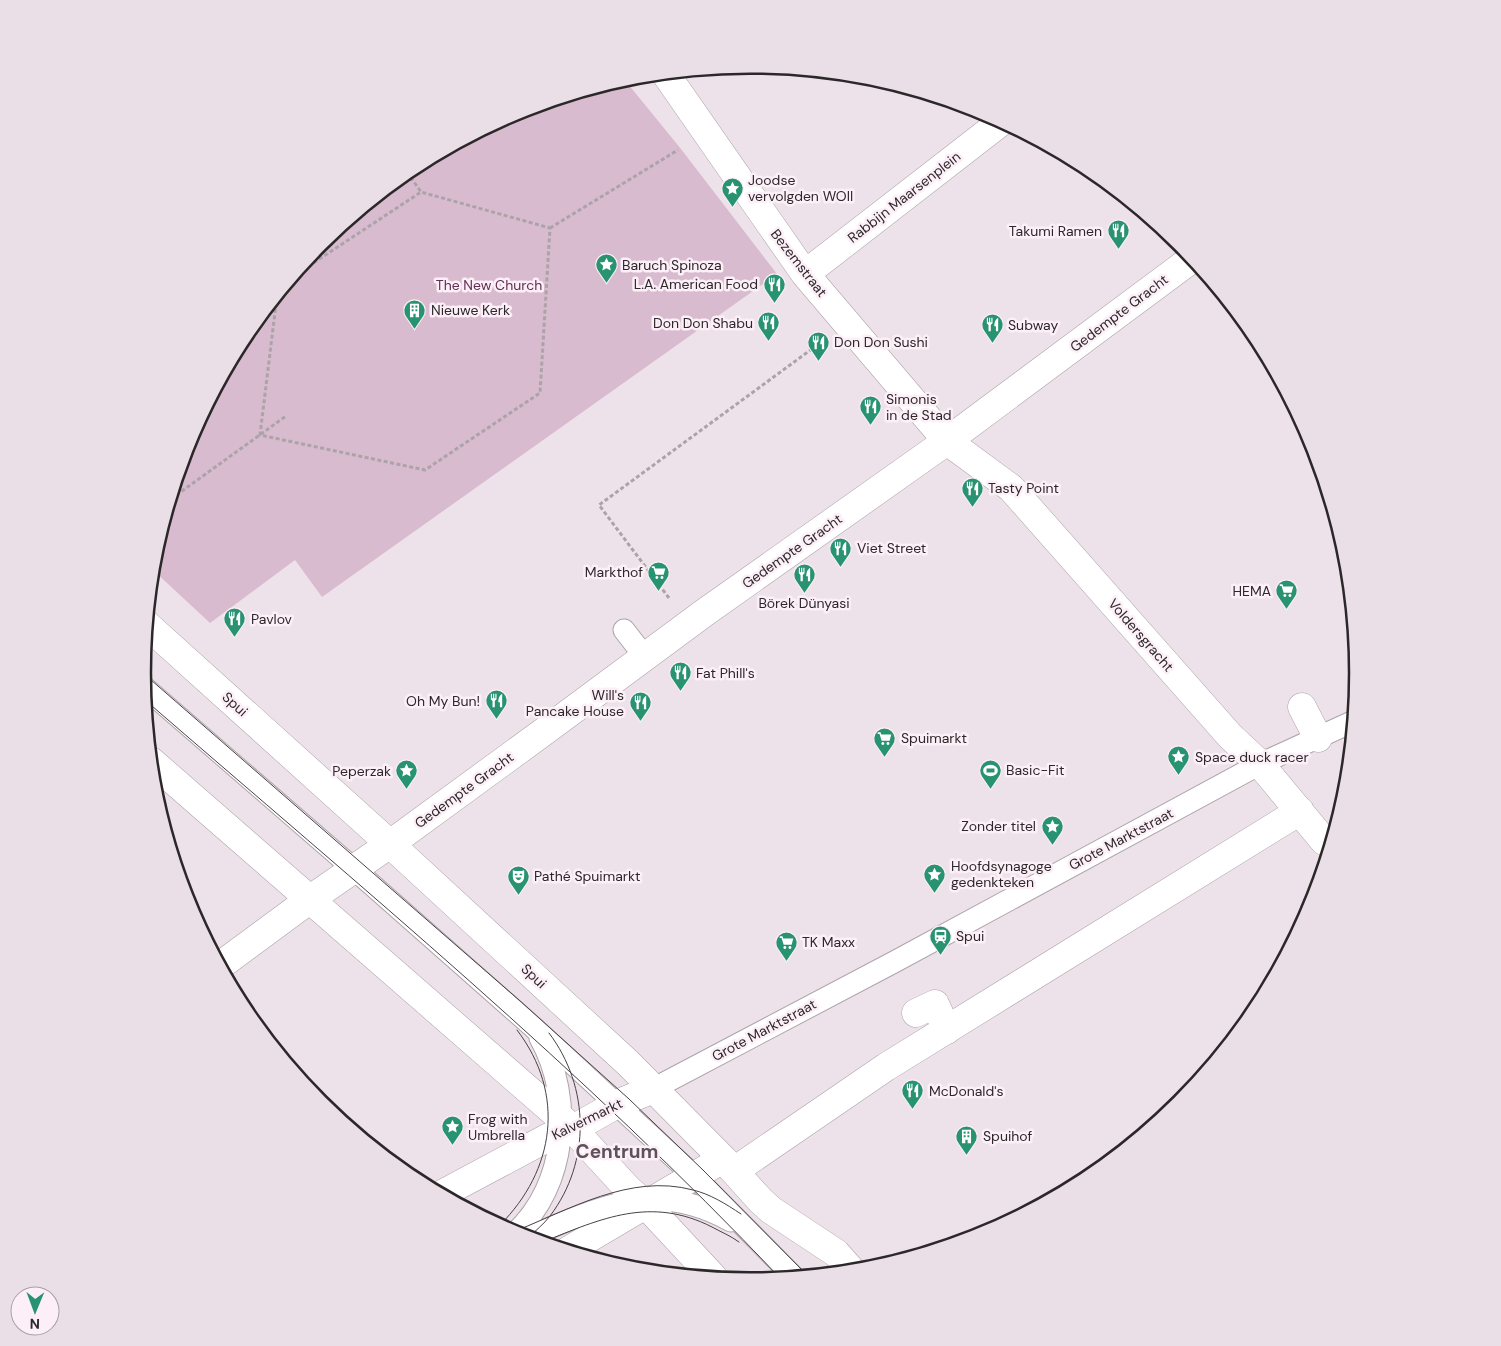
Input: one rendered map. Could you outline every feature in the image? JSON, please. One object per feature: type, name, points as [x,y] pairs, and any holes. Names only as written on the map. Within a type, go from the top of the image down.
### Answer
[{"type":"street","name":"Bezemstraat","points":[[669,79],[805,274],[947,441]]},
{"type":"street","name":"Rabbijn Maarsenplein","points":[[805,274],[995,126]]},
{"type":"street","name":"Gedempte Gracht","points":[[390,844],[689,625],[947,441],[1187,263]]},
{"type":"street","name":"Voldersgracht","points":[[947,441],[1011,488],[1230,736],[1260,764],[1324,841]]},
{"type":"street","name":"Spui","points":[[153,631],[390,844],[628,1063],[761,1201],[834,1260]]},
{"type":"street","points":[[1302,706],[1318,738]]},
{"type":"street","points":[[159,768],[648,1201],[708,1271]]},
{"type":"street","points":[[1264,813],[1294,805]]},
{"type":"street","points":[[576,1246],[648,1201],[694,1176],[728,1165],[947,1030],[1294,805]]},
{"type":"street","points":[[226,961],[309,900],[390,844]]},
{"type":"street","points":[[916,1013],[935,1004],[947,1030]]},
{"type":"street","name":"Kalvermarkt","points":[[448,1190],[565,1126],[580,1125],[617,1104],[653,1088]]},
{"type":"lane","points":[[624,630],[645,657]]},
{"type":"lane","points":[[152,694],[533,1027],[694,1176],[788,1271]]},
{"type":"lane","name":"Grote Marktstraat","points":[[653,1088],[896,961],[1260,764],[1347,724]]},
{"type":"lane","points":[[520,1227],[544,1196],[565,1126],[560,1095],[547,1052],[533,1027]]},
{"type":"lane","points":[[537,1233],[603,1207],[648,1201],[689,1203],[716,1212],[747,1229]]},
{"type":"path","points":[[412,179],[422,192],[550,228],[677,151]]},
{"type":"path","points":[[313,264],[422,192]]},
{"type":"path","points":[[260,435],[425,470],[540,393],[550,228]]},
{"type":"path","points":[[260,435],[276,307]]},
{"type":"path","points":[[689,625],[599,506],[847,322]]},
{"type":"path","points":[[179,493],[286,416]]},
{"type":"green space","name":"The New Church","points":[[630,86],[681,149],[777,274],[322,597],[295,560],[210,623],[159,576],[163,556],[183,480],[213,408],[252,340],[275,308],[300,278],[355,222],[418,175],[451,154],[521,119],[595,94]]},
{"type":"tram line","points":[[151,680],[519,1000],[629,1099],[703,1170],[802,1270]]},
{"type":"tram line","points":[[153,707],[470,981],[628,1126],[774,1271]]},
{"type":"tram line","points":[[505,1219],[519,1203],[533,1180],[542,1156],[548,1131],[548,1105],[543,1080],[533,1054],[517,1030]]},
{"type":"tram line","points":[[535,1232],[548,1219],[563,1195],[573,1172],[579,1149],[580,1124],[578,1100],[572,1077],[562,1054],[549,1033]]},
{"type":"tram line","points":[[523,1228],[600,1196],[646,1186],[669,1186],[693,1190],[706,1194],[741,1214]]},
{"type":"tram line","points":[[553,1238],[606,1219],[647,1212],[668,1213],[690,1218],[712,1227],[739,1242]]},
{"type":"place","name":"Joodse vervolgden WOII","points":[[732,207]]},
{"type":"place","name":"Takumi Ramen","points":[[1118,250]]},
{"type":"place","name":"Baruch Spinoza","points":[[606,284]]},
{"type":"place","name":"L.A. American Food","points":[[774,303]]},
{"type":"place","name":"Nieuwe Kerk","points":[[415,329]]},
{"type":"place","name":"Don Don Shabu","points":[[769,342]]},
{"type":"place","name":"Subway","points":[[992,344]]},
{"type":"place","name":"Don Don Sushi","points":[[818,361]]},
{"type":"place","name":"Simonis in de Stad","points":[[870,426]]},
{"type":"place","name":"Tasty Point","points":[[972,507]]},
{"type":"place","name":"Viet Street","points":[[841,567]]},
{"type":"place","name":"Markthof","points":[[659,591]]},
{"type":"place","name":"Börek Dünyasi","points":[[804,594]]},
{"type":"place","name":"HEMA","points":[[1287,610]]},
{"type":"place","name":"Pavlov","points":[[235,638]]},
{"type":"place","name":"Fat Phill's","points":[[680,692]]},
{"type":"place","name":"Oh My Bun!","points":[[496,720]]},
{"type":"place","name":"Will's Pancake House","points":[[640,722]]},
{"type":"place","name":"Spuimarkt","points":[[885,757]]},
{"type":"place","name":"Space duck racer","points":[[1179,776]]},
{"type":"place","name":"Basic-Fit","points":[[990,789]]},
{"type":"place","name":"Peperzak","points":[[407,790]]},
{"type":"place","name":"Zonder titel","points":[[1052,845]]},
{"type":"place","name":"Hoofdsynagoge gedenkteken","points":[[935,893]]},
{"type":"place","name":"Pathé Spuimarkt","points":[[518,895]]},
{"type":"place","name":"Spui","points":[[940,955]]},
{"type":"place","name":"TK Maxx","points":[[786,961]]},
{"type":"place","name":"McDonald's","points":[[913,1110]]},
{"type":"place","name":"Frog with Umbrella","points":[[452,1146]]},
{"type":"place","name":"Spuihof","points":[[967,1155]]},
{"type":"district","name":"Centrum","points":[[617,1151]]}]
